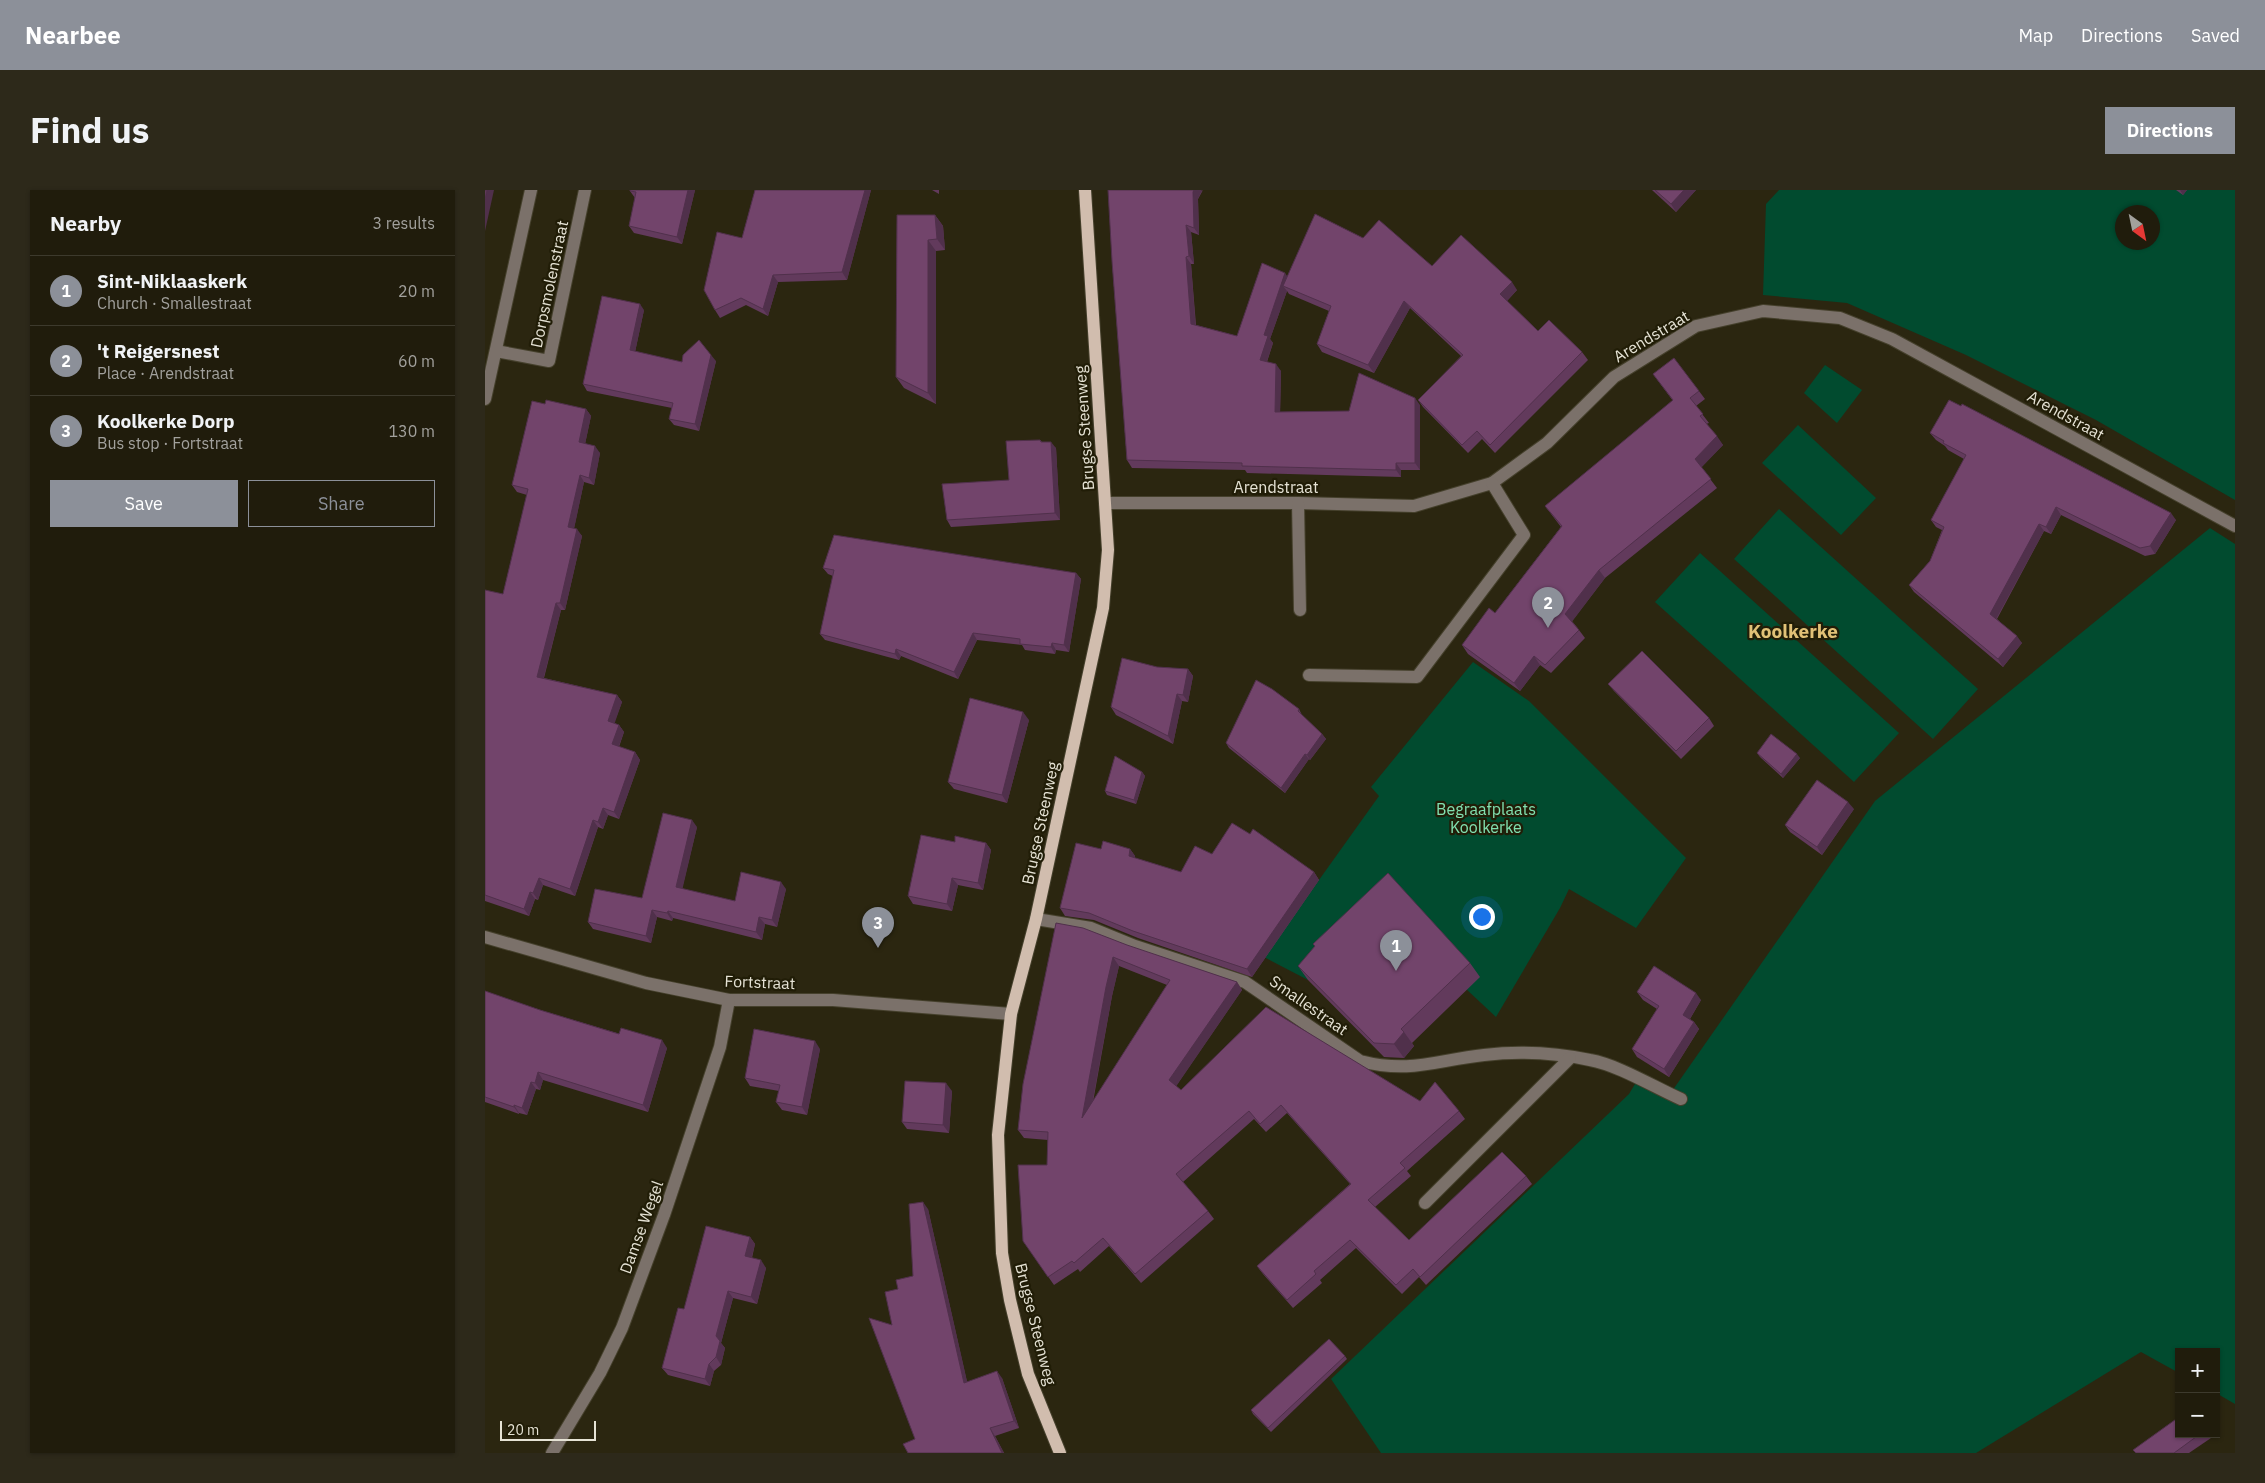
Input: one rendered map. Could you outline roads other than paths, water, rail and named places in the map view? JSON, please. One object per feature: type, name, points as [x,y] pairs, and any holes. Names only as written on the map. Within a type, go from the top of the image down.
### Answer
[{"type":"main road","name":"Brugse Steenweg","points":[[1061,1453],[1029,1374],[1010,1300],[1002,1253],[998,1135],[1011,1014],[1036,919],[1103,608],[1108,550],[1085,190]]},
{"type":"street","points":[[485,399],[531,190]]},
{"type":"street","name":"Dorpsmolenstraat","points":[[496,351],[549,361],[585,190]]},
{"type":"street","name":"Arendstraat","points":[[1105,503],[1298,503],[1414,506],[1492,483],[1547,443],[1614,377],[1696,326],[1763,311],[1840,318],[1892,338],[2235,526]]},
{"type":"street","points":[[1309,675],[1417,677],[1524,535],[1492,483]]},
{"type":"street","points":[[1298,503],[1300,610]]},
{"type":"street","name":"Smallestraat","points":[[1036,919],[1091,928],[1135,946],[1245,982],[1355,1058],[1368,1063],[1407,1068],[1484,1054],[1515,1053],[1591,1060],[1639,1078],[1681,1099]]},
{"type":"street","name":"Fortstraat","points":[[485,937],[646,983],[729,1000],[833,1000],[1011,1014]]},
{"type":"street","name":"Damse Wegel","points":[[552,1453],[600,1374],[622,1328],[664,1215],[721,1047],[729,1000]]},
{"type":"street","points":[[1425,1203],[1570,1058]]},
{"type":"place","name":"'t Reigersnest","points":[[1548,628]]},
{"type":"place","name":"Koolkerke Dorp","points":[[878,948]]},
{"type":"place","name":"Sint-Niklaaskerk","points":[[1396,971]]},
{"type":"district","name":"Koolkerke","points":[[1793,631]]},
{"type":"park label","name":"Begraafplaats Koolkerke","points":[[1486,818]]}]
